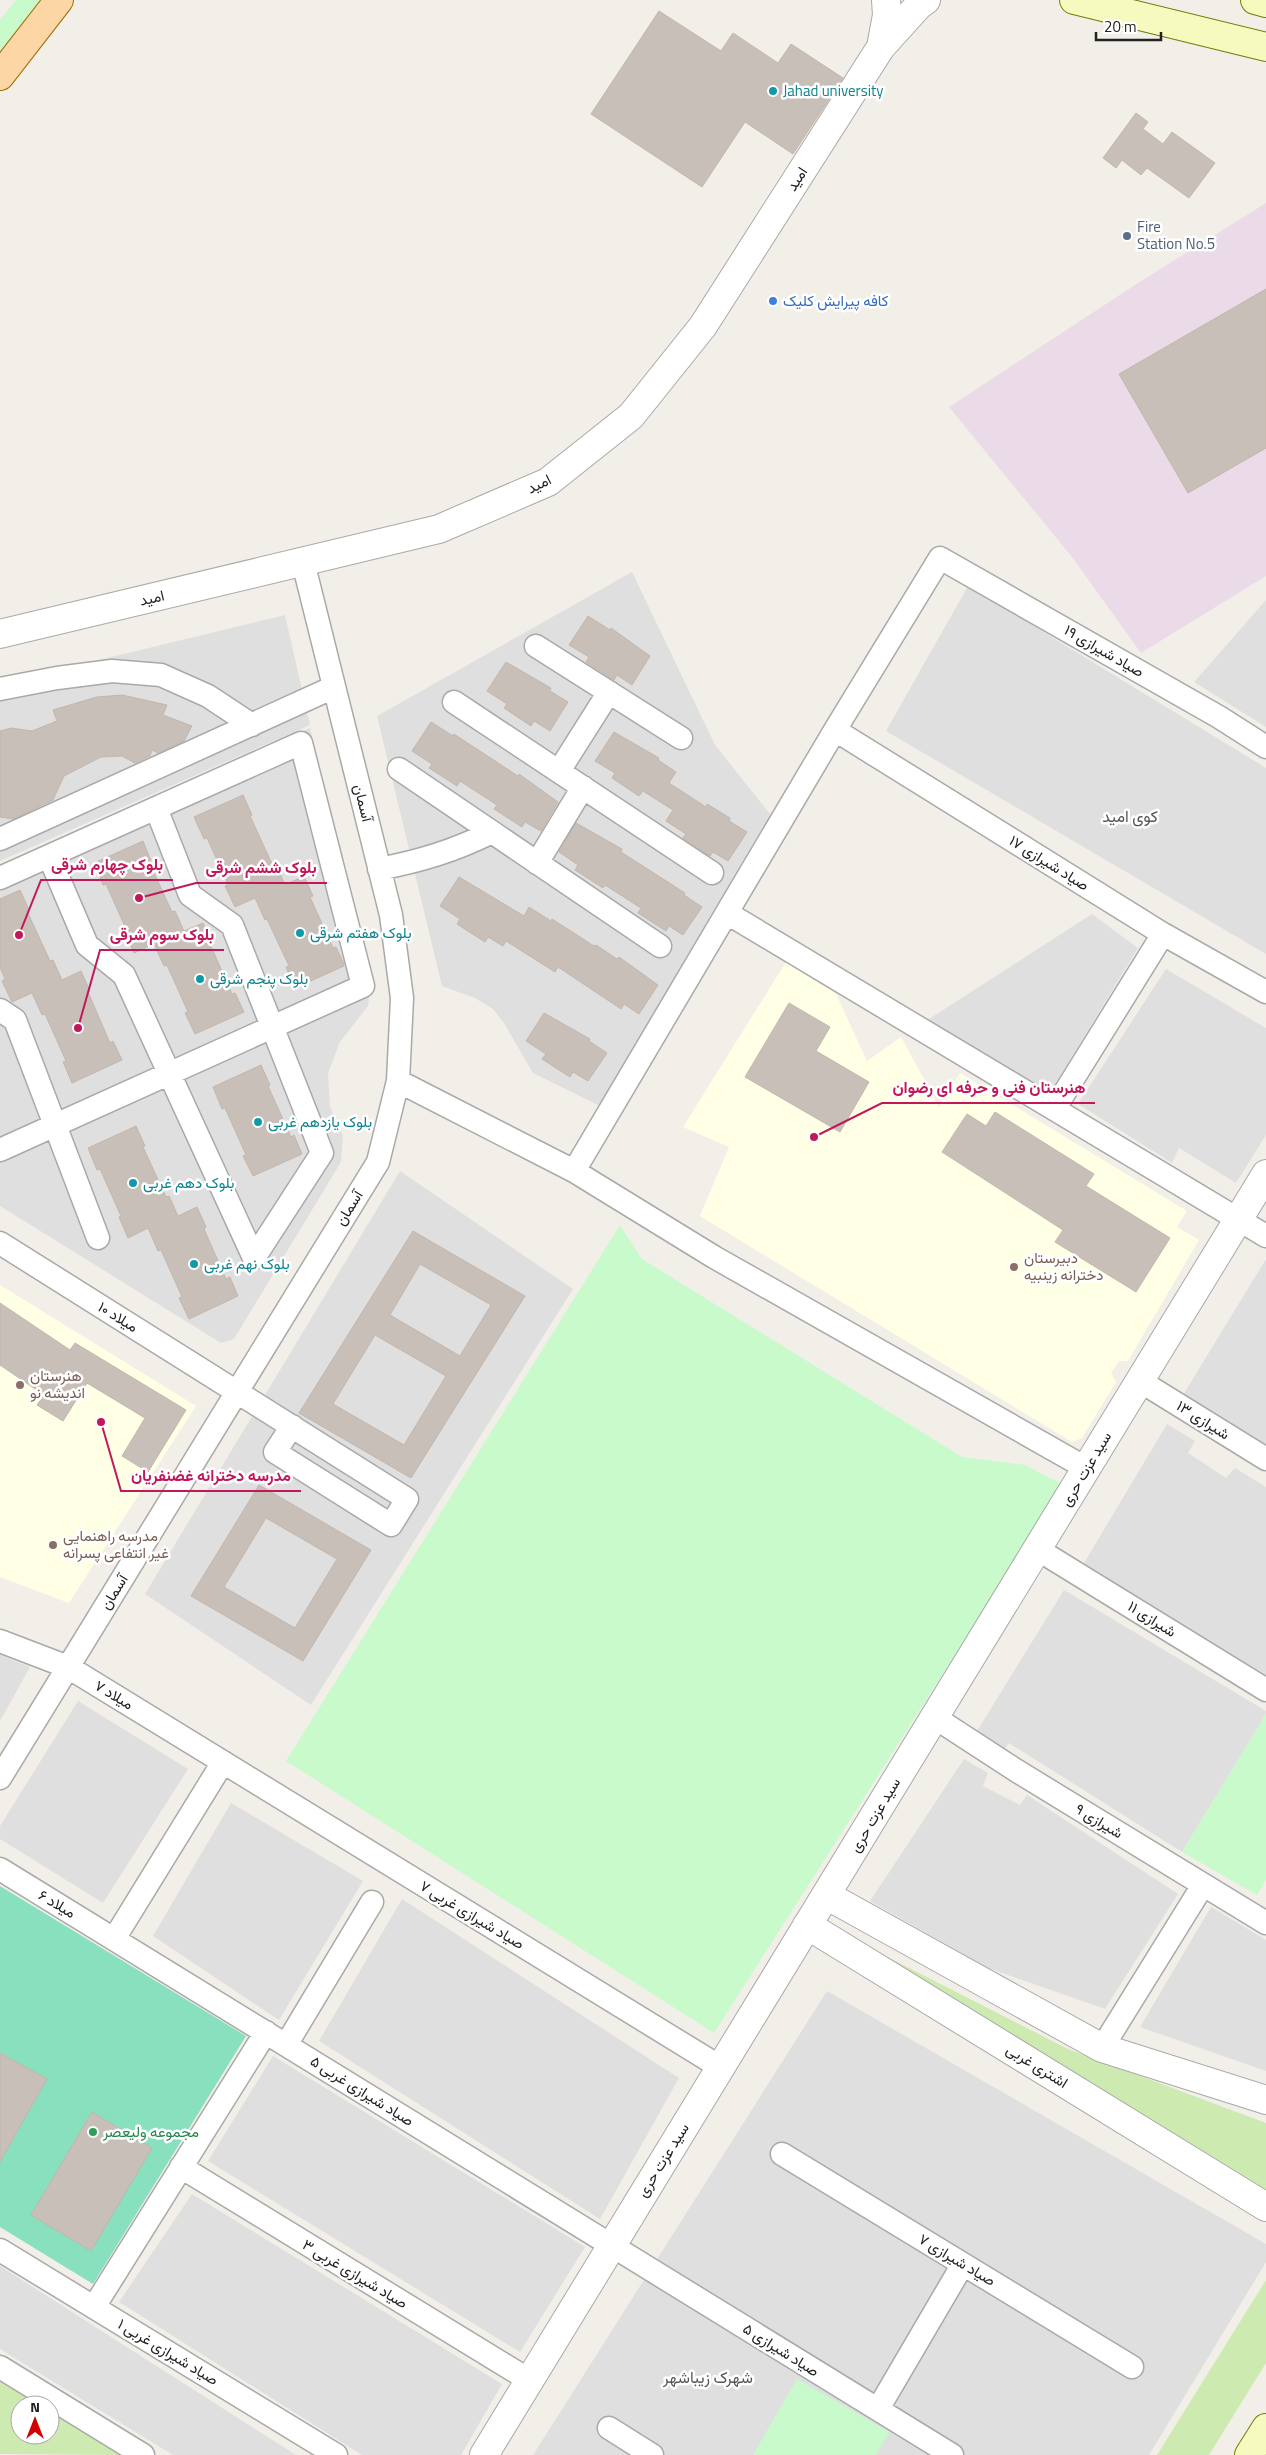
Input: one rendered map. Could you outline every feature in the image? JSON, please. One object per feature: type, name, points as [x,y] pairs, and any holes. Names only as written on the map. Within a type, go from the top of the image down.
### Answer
[{"type":"main road","points":[[0,76],[59,0]]},
{"type":"main road","points":[[1074,0],[1266,47]]},
{"type":"main road","points":[[1256,0],[1266,3]]},
{"type":"main road","points":[[1249,2455],[1266,2428]]},
{"type":"street","points":[[881,47],[886,15],[886,0]]},
{"type":"street","points":[[881,47],[919,5],[926,0]]},
{"type":"street","name":"امید","points":[[0,634],[439,528],[548,482],[631,416],[703,326],[881,47]]},
{"type":"street","name":"صیاد شیرازی ۱۹","points":[[835,730],[940,558],[1219,717],[1266,747]]},
{"type":"street","name":"آسمان","points":[[0,1778],[378,1162],[398,1081],[402,998],[391,915],[303,562]]},
{"type":"street","points":[[536,646],[681,738]]},
{"type":"street","points":[[0,689],[58,678],[112,671],[161,675],[208,696],[252,725]]},
{"type":"street","points":[[0,839],[334,687]]},
{"type":"street","points":[[559,771],[608,692]]},
{"type":"street","points":[[454,702],[712,873]]},
{"type":"street","points":[[574,1171],[835,730]]},
{"type":"street","name":"صیاد شیرازی ۱۷","points":[[835,730],[1163,934],[1266,992]]},
{"type":"street","points":[[0,878],[301,743],[363,986],[0,1150]]},
{"type":"street","points":[[399,769],[660,946]]},
{"type":"street","points":[[537,862],[583,787]]},
{"type":"street","points":[[49,856],[87,945],[124,975],[254,1258],[322,1153],[232,925],[190,894],[156,808]]},
{"type":"street","points":[[379,869],[413,862],[459,848],[492,832]]},
{"type":"street","points":[[727,913],[1266,1236]]},
{"type":"street","points":[[1055,1108],[1163,934]]},
{"type":"street","points":[[0,1010],[15,1020],[57,1124],[98,1238]]},
{"type":"street","points":[[398,1081],[574,1171],[722,1261],[1086,1468]]},
{"type":"street","name":"سید عزت حری","points":[[484,2455],[1266,1174]]},
{"type":"street","name":"میلاد ۱۰","points":[[0,1243],[237,1392],[292,1426],[408,1499],[391,1525],[275,1452],[292,1426]]},
{"type":"street","name":"شیرازی ۱۳","points":[[1140,1381],[1266,1459]]},
{"type":"street","name":"شیرازی ۱۱","points":[[1037,1548],[1266,1690]]},
{"type":"street","name":"میلاد ۷","points":[[0,1641],[68,1667],[223,1762]]},
{"type":"street","name":"شیرازی ۹","points":[[934,1717],[1017,1771],[1266,1923]]},
{"type":"street","points":[[114,1939],[223,1762]]},
{"type":"street","name":"صیاد شیرازی غربی ۷","points":[[223,1762],[720,2067]]},
{"type":"street","name":"میلاد ۶","points":[[0,1869],[114,1939]]},
{"type":"street","points":[[1102,2048],[1203,1885]]},
{"type":"street","points":[[826,1895],[1102,2048],[1266,2100]]},
{"type":"street","points":[[286,2044],[372,1902]]},
{"type":"street","points":[[848,1950],[848,1937],[851,1928],[858,1921],[870,1920]]},
{"type":"street","name":"اشتری غربی","points":[[807,1925],[1266,2207]]},
{"type":"street","name":"صیاد شیرازی غربی ۵","points":[[114,1939],[611,2245]]},
{"type":"street","points":[[94,2307],[266,2032]]},
{"type":"street","name":"صیاد شیرازی ۷","points":[[782,2154],[1132,2367]]},
{"type":"street","name":"صیاد شیرازی غربی ۳","points":[[181,2167],[529,2380]]},
{"type":"street","name":"صیاد شیرازی ۵","points":[[611,2245],[952,2455]]},
{"type":"street","name":"صیاد شیرازی غربی ۱","points":[[0,2250],[336,2455]]},
{"type":"street","points":[[878,2409],[963,2264]]},
{"type":"street","points":[[0,2367],[143,2455]]},
{"type":"street","points":[[608,2428],[652,2455]]},
{"type":"shaded area","points":[[1266,203],[1266,576],[1141,653],[1072,557],[949,407],[1138,283]]},
{"type":"shaded area","points":[[632,572],[715,745],[774,819],[600,1106],[533,1073],[504,1023],[493,1009],[475,998],[442,986],[377,716]]},
{"type":"shaded area","points":[[968,586],[1266,768],[1266,954],[886,731]]},
{"type":"shaded area","points":[[1266,600],[1266,727],[1194,682]]},
{"type":"shaded area","points":[[285,615],[310,725],[0,861],[0,684]]},
{"type":"shaded area","points":[[310,728],[371,980],[368,1006],[340,1042],[328,1073],[330,1107],[343,1136],[341,1162],[234,1339],[221,1343],[0,1206],[0,865]]},
{"type":"shaded area","points":[[1092,914],[1138,948],[1049,1094],[926,1021]]},
{"type":"shaded area","name":"دبیرستان دخترانه زینبیه","points":[[786,962],[836,994],[867,1061],[901,1037],[939,1107],[960,1073],[1187,1211],[1177,1227],[1199,1240],[1128,1361],[1119,1361],[1111,1373],[1116,1382],[1082,1438],[1072,1442],[700,1216],[729,1147],[683,1127]]},
{"type":"shaded area","points":[[1166,969],[1266,1028],[1266,1135],[1236,1183],[1179,1148],[1172,1163],[1078,1104]]},
{"type":"shaded area","points":[[400,1171],[573,1289],[311,1705],[145,1594]]},
{"type":"shaded area","points":[[1266,1259],[1266,1448],[1183,1395]]},
{"type":"shaded area","points":[[0,1285],[196,1406],[69,1603],[0,1577]]},
{"type":"shaded area","points":[[1167,1424],[1195,1441],[1188,1453],[1226,1478],[1235,1468],[1266,1487],[1266,1678],[1084,1563]]},
{"type":"shaded area","points":[[1064,1590],[1266,1711],[1266,1714],[1182,1852],[1009,1743],[1002,1753],[974,1736]]},
{"type":"shaded area","points":[[0,1655],[30,1667],[0,1721]]},
{"type":"shaded area","points":[[78,1701],[188,1769],[103,1903],[0,1839],[0,1826]]},
{"type":"shaded area","points":[[964,1759],[988,1773],[983,1786],[1020,1805],[1027,1795],[1178,1894],[1105,2009],[988,1968],[870,1901]]},
{"type":"shaded area","points":[[231,1803],[363,1881],[279,2020],[153,1936]]},
{"type":"shaded area","points":[[402,1899],[679,2078],[600,2219],[319,2041]]},
{"type":"shaded area","points":[[1211,1907],[1266,1940],[1266,2071],[1140,2027]]},
{"type":"shaded area","points":[[827,1991],[1266,2244],[1266,2262],[1149,2455],[533,2455]]},
{"type":"shaded area","points":[[273,2056],[585,2247],[520,2352],[208,2161]]},
{"type":"shaded area","points":[[192,2194],[502,2384],[461,2455],[362,2455],[119,2302]]},
{"type":"shaded area","points":[[0,2266],[296,2455],[173,2455],[0,2349]]},
{"type":"green space","points":[[16,0],[42,0],[0,54],[0,20]]},
{"type":"green space","points":[[620,1225],[642,1259],[962,1457],[1025,1465],[1063,1485],[714,2033],[286,1761]]},
{"type":"green space","points":[[1266,1714],[1266,1880],[1257,1895],[1182,1852]]},
{"type":"green space","name":"مجموعه ولیعصر","points":[[0,1886],[246,2036],[93,2284],[0,2227]]},
{"type":"green space","points":[[870,1948],[1068,2049],[1266,2123],[1266,2192]]},
{"type":"green space","points":[[1266,2280],[1266,2363],[1209,2455],[1157,2455]]},
{"type":"green space","points":[[797,2379],[889,2432],[876,2455],[753,2455]]},
{"type":"green space","points":[[0,2380],[24,2395],[10,2395],[10,2445],[60,2445],[60,2417],[120,2455],[0,2454]]},
{"type":"building","points":[[659,11],[721,51],[733,33],[778,63],[791,44],[843,78],[793,154],[745,122],[702,187],[591,114]]},
{"type":"building","points":[[1136,113],[1148,122],[1143,129],[1163,144],[1172,132],[1215,163],[1189,198],[1147,168],[1141,175],[1122,160],[1116,168],[1103,158]]},
{"type":"building","points":[[1266,289],[1266,448],[1188,493],[1119,374]]},
{"type":"building","points":[[588,616],[610,630],[611,628],[650,656],[632,685],[617,675],[614,680],[586,662],[589,657],[569,645]]},
{"type":"building","points":[[506,662],[551,688],[550,691],[568,702],[550,731],[534,721],[531,726],[504,708],[507,704],[487,691]]},
{"type":"building","points":[[122,695],[167,705],[163,715],[192,726],[184,741],[158,753],[152,750],[150,756],[135,763],[122,756],[101,757],[64,776],[53,800],[13,819],[0,817],[0,731],[11,728],[32,731],[57,721],[53,710],[97,697]]},
{"type":"building","points":[[431,722],[453,736],[454,734],[518,776],[519,774],[558,802],[541,831],[525,822],[522,827],[494,809],[497,805],[460,781],[457,786],[429,768],[432,764],[412,751]]},
{"type":"building","points":[[614,732],[659,758],[658,760],[676,772],[669,783],[706,807],[707,804],[730,818],[729,821],[747,832],[728,861],[713,852],[710,856],[683,838],[686,834],[666,821],[673,810],[643,791],[639,796],[612,778],[615,773],[595,761]]},
{"type":"building","points":[[243,795],[252,815],[250,816],[273,866],[276,865],[285,885],[304,876],[313,896],[310,897],[333,948],[336,947],[343,962],[344,966],[295,988],[286,967],[289,966],[255,898],[235,907],[225,886],[228,884],[207,838],[204,839],[194,817]]},
{"type":"building","points":[[576,823],[622,849],[621,852],[685,893],[684,895],[702,907],[683,935],[669,926],[666,931],[638,913],[641,908],[605,885],[603,888],[575,870],[578,865],[559,852]]},
{"type":"building","points":[[143,841],[151,861],[149,862],[172,912],[175,911],[184,931],[203,923],[232,994],[235,993],[244,1012],[195,1034],[185,1013],[188,1012],[167,965],[164,966],[154,944],[134,953],[125,932],[127,931],[106,884],[103,885],[94,863]]},
{"type":"building","points":[[459,877],[524,916],[529,907],[551,921],[552,919],[594,946],[596,945],[617,959],[619,957],[658,985],[639,1014],[624,1004],[621,1009],[558,967],[555,972],[506,941],[503,946],[488,937],[485,942],[457,924],[460,919],[440,906]]},
{"type":"building","points":[[20,890],[29,910],[27,911],[50,961],[53,960],[62,980],[81,971],[110,1043],[113,1041],[122,1060],[72,1083],[63,1062],[66,1061],[45,1014],[42,1015],[32,993],[12,1002],[2,981],[5,979],[0,967],[0,899]]},
{"type":"building","points":[[789,1003],[830,1027],[816,1051],[869,1082],[840,1132],[745,1077]]},
{"type":"building","points":[[544,1013],[590,1039],[589,1041],[607,1053],[588,1081],[573,1072],[570,1077],[542,1059],[546,1054],[526,1041]]},
{"type":"building","name":"بلوک یازدهم غربی","points":[[261,1065],[270,1085],[268,1086],[291,1137],[294,1135],[302,1154],[253,1176],[243,1156],[246,1155],[225,1108],[222,1109],[213,1087]]},
{"type":"building","points":[[995,1112],[1094,1174],[1086,1186],[1170,1238],[1136,1292],[1055,1242],[1063,1230],[942,1152],[967,1114],[986,1126]]},
{"type":"building","points":[[136,1126],[145,1146],[143,1147],[166,1197],[169,1196],[178,1216],[197,1207],[206,1227],[204,1229],[226,1279],[230,1277],[238,1296],[189,1319],[179,1298],[182,1297],[161,1250],[158,1251],[148,1228],[128,1238],[119,1217],[121,1216],[100,1169],[97,1170],[88,1148]]},
{"type":"building","points":[[413,1231],[525,1296],[411,1478],[299,1413]],"holes":[[[420,1264],[491,1305],[460,1356],[390,1315]],[[375,1335],[446,1376],[404,1445],[333,1404]]]},
{"type":"building","points":[[0,1303],[70,1350],[75,1343],[186,1410],[148,1472],[122,1456],[145,1418],[87,1383],[63,1421],[37,1405],[44,1395],[0,1365]]},
{"type":"building","points":[[259,1485],[371,1550],[303,1661],[191,1596]],"holes":[[[266,1518],[337,1559],[295,1628],[224,1587]]]},
{"type":"building","points":[[0,2053],[47,2079],[0,2162]]},
{"type":"building","points":[[92,2112],[152,2148],[91,2251],[31,2215]]},
{"type":"place","name":"Jahad university","points":[[773,91]]},
{"type":"place","name":"Fire Station No.5","points":[[1127,236]]},
{"type":"place","name":"کافه پیرایش کلیک","points":[[773,301]]},
{"type":"place","name":"بلوک ششم شرقی","points":[[139,898]]},
{"type":"place","name":"بلوک هفتم شرقی","points":[[300,933]]},
{"type":"place","name":"بلوک چهارم شرقی","points":[[19,935]]},
{"type":"place","name":"بلوک پنجم شرقی","points":[[200,979]]},
{"type":"place","name":"بلوک سوم شرقی","points":[[78,1028]]},
{"type":"place","name":"بلوک یازدهم غربی","points":[[258,1122]]},
{"type":"place","name":"هنرستان فنی و حرفه ای رضوان","points":[[814,1137]]},
{"type":"place","name":"بلوک دهم غربی","points":[[133,1183]]},
{"type":"place","name":"بلوک نهم غربی","points":[[194,1264]]},
{"type":"place","name":"دبیرستان دخترانه زینبیه","points":[[1014,1267]]},
{"type":"place","name":"هنرستان اندیشه نو","points":[[20,1385]]},
{"type":"place","name":"مدرسه دخترانه غضنفریان","points":[[101,1422]]},
{"type":"place","name":"مدرسه راهنمایی غیر انتفاعی پسرانه","points":[[53,1545]]},
{"type":"place","name":"مجموعه ولیعصر","points":[[93,2132]]},
{"type":"district","name":"کوی امید","points":[[1130,816]]},
{"type":"district","name":"شهرک زیباشهر","points":[[708,2377]]}]
